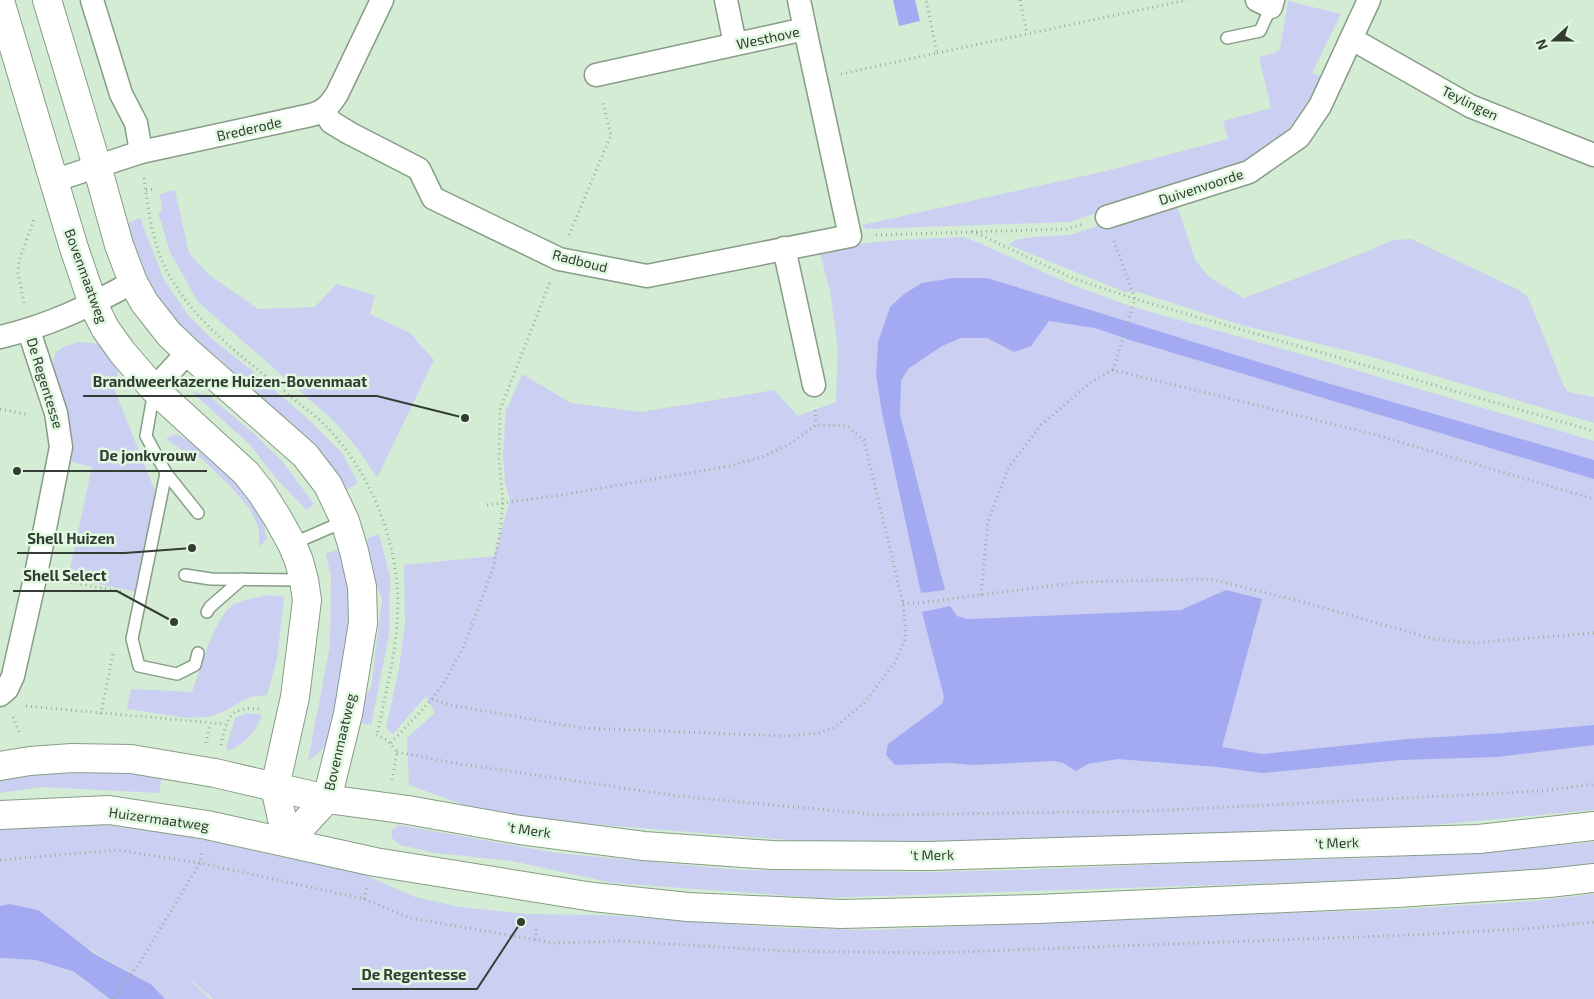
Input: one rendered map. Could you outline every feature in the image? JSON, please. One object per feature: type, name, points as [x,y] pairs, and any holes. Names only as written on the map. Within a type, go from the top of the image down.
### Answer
[{"type":"main road","name":"Bovenmaatweg","points":[[46,0],[119,245],[133,282],[144,302],[169,334],[305,455],[328,485],[345,521],[359,570],[363,604],[363,623],[348,714],[327,799],[288,842]]},
{"type":"main road","name":"Bovenmaatweg","points":[[0,1],[53,181],[93,304],[105,328],[154,389],[246,473],[266,500],[292,544],[304,580],[307,600],[295,697],[275,787],[288,842]]},
{"type":"main road","points":[[0,766],[30,761],[72,758],[131,759],[215,773],[275,787]]},
{"type":"main road","name":"'t Merk","points":[[275,787],[327,799],[408,810],[520,830],[644,846],[772,855],[928,856],[1470,840],[1594,826]]},
{"type":"main road","name":"Huizermaatweg","points":[[0,815],[109,810],[207,825],[288,842]]},
{"type":"main road","points":[[288,842],[375,862],[593,896],[688,907],[841,914],[1038,909],[1387,894],[1549,883],[1594,878]]},
{"type":"street","points":[[92,0],[121,94],[136,123],[141,152]]},
{"type":"street","points":[[324,110],[331,104],[337,94],[382,0]]},
{"type":"street","points":[[726,0],[736,44]]},
{"type":"street","points":[[799,0],[805,29]]},
{"type":"street","name":"Duivenvoorde","points":[[1107,218],[1249,172],[1299,137],[1320,106],[1370,0]]},
{"type":"street","name":"Westhove","points":[[596,76],[805,29],[850,236]]},
{"type":"street","name":"Teylingen","points":[[1352,39],[1470,106],[1594,155]]},
{"type":"street","name":"Brederode","points":[[53,181],[141,152],[317,114],[324,110]]},
{"type":"street","name":"Radboud","points":[[324,110],[331,122],[348,133],[419,169],[433,198],[559,259],[647,276],[850,236]]},
{"type":"street","points":[[784,248],[814,385]]},
{"type":"street","name":"De Regentesse","points":[[0,337],[29,330],[93,304],[133,282]]},
{"type":"street","name":"De Regentesse","points":[[1,695],[7,690],[13,676],[59,460],[61,438],[56,413],[29,330]]},
{"type":"street","points":[[154,389],[188,352]]},
{"type":"lane","points":[[1227,38],[1260,31],[1267,2]]},
{"type":"lane","points":[[154,389],[146,436],[166,473],[198,513]]},
{"type":"lane","points":[[166,473],[132,639],[139,666],[177,674],[195,665],[198,653]]},
{"type":"lane","points":[[292,544],[345,521]]},
{"type":"lane","points":[[185,575],[212,579],[304,580]]},
{"type":"lane","points":[[207,612],[210,607],[242,579]]},
{"type":"path","points":[[926,0],[936,54]]},
{"type":"path","points":[[1020,0],[1027,34]]},
{"type":"path","points":[[816,79],[1187,0]]},
{"type":"path","points":[[391,743],[432,699],[445,680],[463,648],[493,569],[503,502],[499,459],[500,410],[559,259],[611,135],[596,76]]},
{"type":"path","points":[[146,190],[154,189]]},
{"type":"path","points":[[146,198],[155,238],[164,263],[194,311],[216,334],[323,423],[355,462],[378,508]]},
{"type":"path","points":[[850,236],[972,231],[1066,230],[1107,218],[1135,299],[1113,370]]},
{"type":"path","points":[[23,299],[18,273],[19,260],[33,226]]},
{"type":"path","points":[[972,231],[1070,277],[1135,299],[1594,431]]},
{"type":"path","points":[[981,595],[988,521],[1009,467],[1040,425],[1091,382],[1113,370],[1369,433],[1594,499]]},
{"type":"path","points":[[432,699],[450,705],[582,728],[785,736],[819,733],[834,728],[865,702],[895,662],[906,637],[903,603],[864,440],[847,426],[816,425],[791,443],[765,456],[730,466],[555,496],[486,505]]},
{"type":"path","points":[[36,574],[141,596]]},
{"type":"path","points":[[903,603],[919,603],[1079,582],[1211,578],[1433,639],[1473,643],[1594,633]]},
{"type":"path","points":[[1,695],[24,706],[225,724]]},
{"type":"path","points":[[377,735],[391,743],[397,752],[463,764],[678,796],[879,816],[1149,811],[1542,791],[1594,784]]},
{"type":"path","points":[[0,860],[116,850],[200,863],[364,899]]},
{"type":"path","points":[[113,999],[140,962],[200,863]]},
{"type":"path","points":[[535,940],[537,925]]},
{"type":"shaded area","points":[[1288,1],[1341,14],[1312,73],[1322,77],[1302,111],[1281,139],[1248,164],[1069,222],[866,229],[862,225],[1106,171],[1228,139],[1223,121],[1271,108],[1259,57],[1272,54],[1280,49]]},
{"type":"shaded area","points":[[175,190],[189,253],[208,274],[258,309],[315,307],[336,284],[375,295],[370,314],[410,333],[434,360],[377,478],[358,449],[335,422],[198,302],[170,252],[158,212],[162,212],[160,194]]},
{"type":"shaded area","points":[[1177,205],[1195,260],[1209,277],[1244,298],[1393,240],[1411,239],[1517,289],[1527,296],[1568,392],[1594,397],[1594,423],[1365,355],[1241,325],[1138,292],[1125,292],[1009,245],[1015,240],[1033,237],[1070,235],[1121,218]]},
{"type":"shaded area","points":[[140,218],[164,280],[188,315],[211,338],[259,376],[310,421],[343,454],[358,483],[345,491],[323,453],[297,434],[188,338],[150,287],[138,266],[125,224]]},
{"type":"shaded area","points":[[963,237],[1070,284],[1130,306],[1325,361],[1594,441],[1594,810],[1379,830],[1215,839],[1025,838],[851,845],[589,824],[478,810],[409,785],[407,738],[435,713],[426,696],[393,734],[386,728],[399,669],[405,623],[404,565],[494,556],[510,500],[505,483],[503,455],[506,411],[522,374],[571,403],[641,412],[774,390],[798,416],[836,402],[838,349],[830,291],[820,253],[865,243]]},
{"type":"shaded area","points":[[79,342],[102,344],[118,363],[115,391],[155,491],[137,592],[68,578],[92,467],[72,462],[71,433],[67,406],[52,366],[56,352]]},
{"type":"shaded area","points":[[192,392],[208,395],[252,432],[282,461],[314,504],[306,510],[275,477],[249,444]]},
{"type":"shaded area","points":[[175,434],[201,446],[257,499],[267,539],[259,547],[259,529],[250,509],[230,486],[202,459],[182,450],[166,439]]},
{"type":"shaded area","points":[[379,534],[390,576],[389,635],[371,725],[357,722],[359,707],[371,688],[382,599],[371,572],[367,539]]},
{"type":"shaded area","points":[[339,549],[350,577],[349,639],[330,743],[308,761],[330,645],[331,576],[326,554]]},
{"type":"shaded area","points":[[271,595],[284,597],[277,659],[267,695],[250,697],[222,712],[208,717],[189,718],[127,709],[131,689],[192,692],[208,645],[226,612],[233,605],[242,601]]},
{"type":"shaded area","points":[[247,713],[262,715],[257,726],[249,736],[240,745],[229,751],[226,748],[235,718]]},
{"type":"shaded area","points":[[63,766],[162,775],[159,793],[41,787],[0,793],[0,776]]},
{"type":"shaded area","points":[[96,824],[186,836],[363,874],[415,897],[460,907],[527,914],[603,915],[786,928],[874,930],[1208,915],[1386,910],[1534,901],[1594,894],[1594,999],[213,999],[182,972],[210,999],[165,999],[152,985],[9,904],[0,906],[0,827]]},
{"type":"shaded area","points":[[399,825],[557,853],[741,870],[924,872],[1017,870],[1370,858],[1481,852],[1594,842],[1594,866],[1492,876],[819,898],[613,883],[512,861],[436,853],[400,845],[392,838],[392,830]]},
{"type":"shaded area","points":[[0,958],[36,960],[74,973],[110,999],[0,999]]},
{"type":"water","points":[[893,0],[915,0],[920,21],[899,26]]},
{"type":"water","points":[[953,278],[987,278],[1320,381],[1594,460],[1594,479],[1095,328],[1049,321],[1031,346],[1014,352],[987,338],[961,338],[942,346],[908,369],[901,381],[900,414],[945,590],[921,593],[882,413],[876,375],[878,342],[890,307],[904,294],[922,283]]},
{"type":"water","points":[[1226,590],[1262,599],[1222,747],[1263,754],[1408,739],[1594,725],[1594,745],[1497,757],[1401,760],[1263,773],[1217,767],[1118,759],[1088,764],[1076,771],[1063,763],[1054,761],[972,765],[950,763],[895,765],[886,755],[888,744],[942,704],[944,697],[922,612],[950,606],[957,616],[968,619],[1181,610]]},
{"type":"water","points":[[9,904],[38,910],[93,953],[152,985],[165,999],[110,999],[74,972],[36,960],[0,958],[0,906]]},
{"type":"place","name":"Brandweerkazerne Huizen-Bovenmaat","points":[[465,418]]},
{"type":"place","name":"De jonkvrouw","points":[[17,471]]},
{"type":"place","name":"Shell Huizen","points":[[192,548]]},
{"type":"place","name":"Shell Select","points":[[174,622]]},
{"type":"place","name":"De Regentesse","points":[[521,922]]}]
